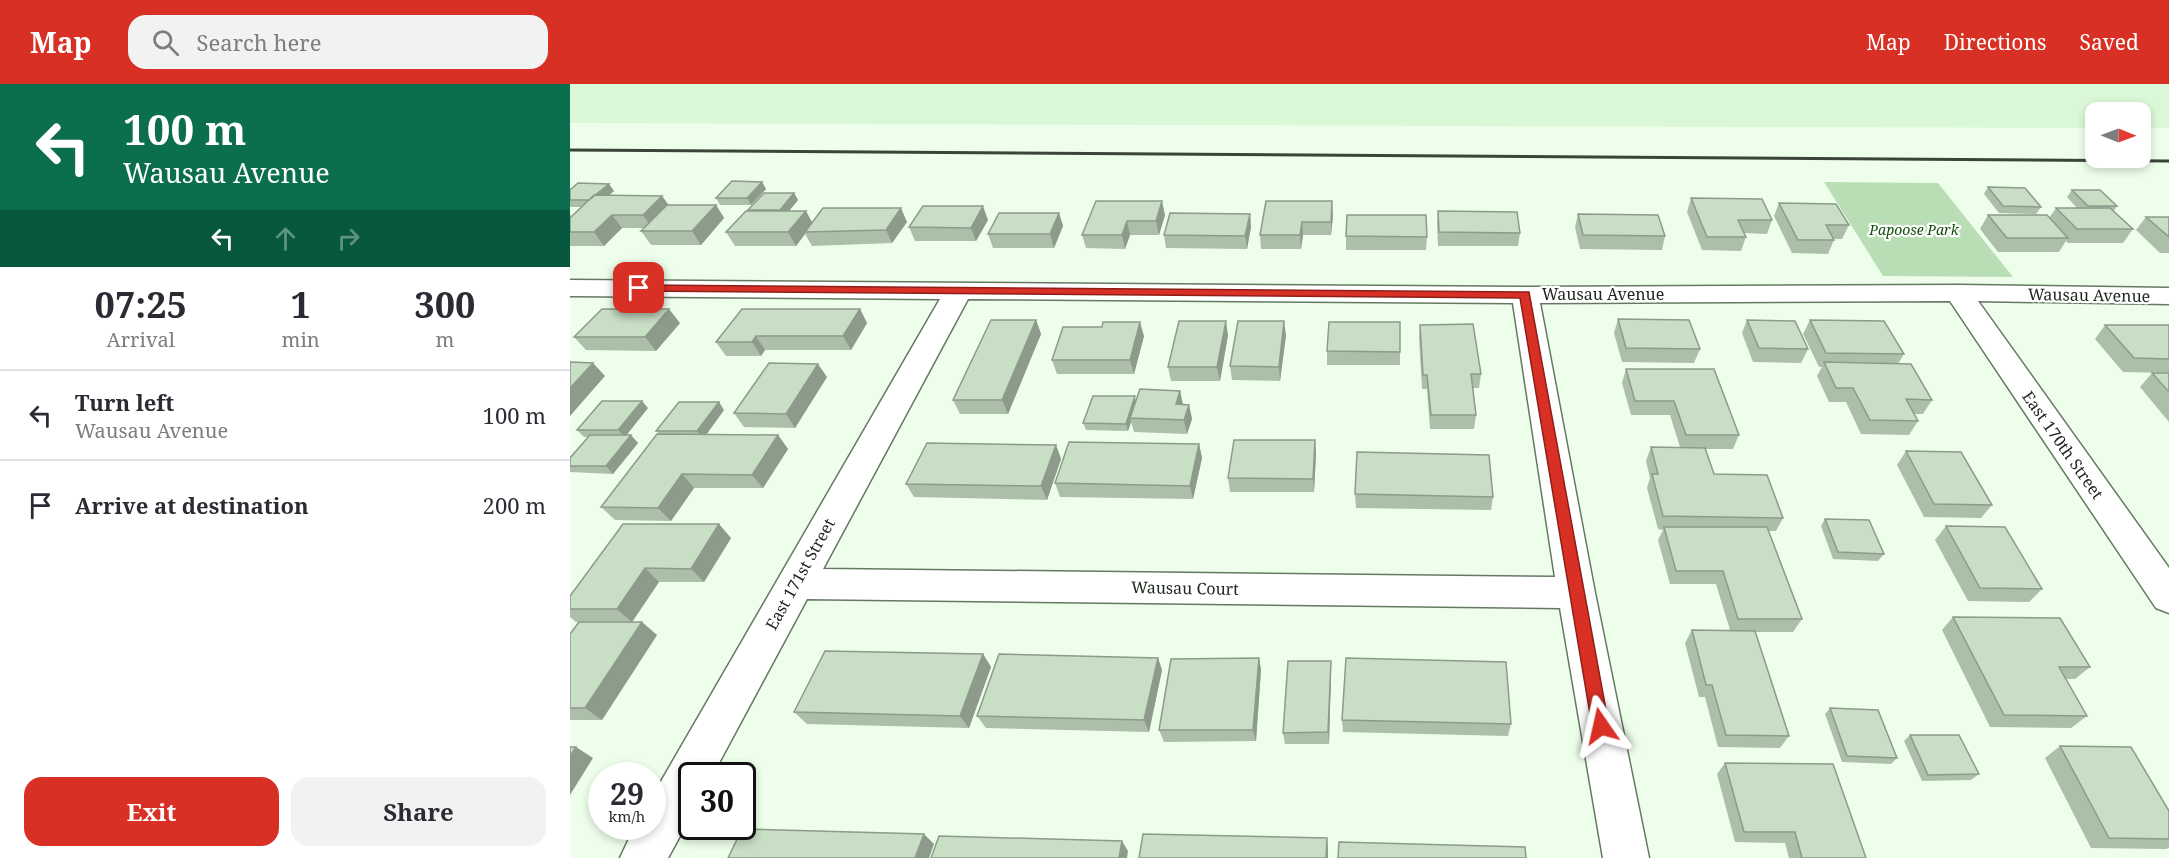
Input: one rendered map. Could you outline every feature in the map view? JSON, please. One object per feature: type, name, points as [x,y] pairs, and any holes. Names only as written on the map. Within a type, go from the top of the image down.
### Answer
[{"type":"street","name":"Wausau Avenue","points":[[570,288],[1525,295],[1958,293],[2169,296]]},
{"type":"street","name":"East 171st Street","points":[[643,858],[959,290]]},
{"type":"street","name":"East 170th Street","points":[[1958,293],[2169,597]]},
{"type":"street","points":[[1525,295],[1576,593],[1626,858]]},
{"type":"street","name":"Wausau Court","points":[[794,584],[1576,593]]},
{"type":"shaded area","points":[[570,84],[2169,84],[2169,128],[2151,128],[2151,102],[2085,102],[2085,128],[570,123]]},
{"type":"green space","name":"Papoose Park","points":[[1824,182],[1938,183],[2013,277],[1883,276]]},
{"type":"building","points":[[732,181],[762,182],[747,198],[716,198]]},
{"type":"building","points":[[578,183],[609,184],[589,200],[570,200],[570,190]]},
{"type":"building","points":[[1988,187],[2025,188],[2041,207],[2003,206]]},
{"type":"building","points":[[2072,190],[2100,190],[2117,206],[2088,206]]},
{"type":"building","points":[[764,193],[794,193],[780,210],[748,210]]},
{"type":"building","points":[[594,195],[662,196],[643,215],[612,215],[594,232],[570,232],[570,218]]},
{"type":"building","points":[[1691,198],[1762,199],[1772,220],[1738,220],[1746,237],[1707,237]]},
{"type":"building","points":[[1096,201],[1162,201],[1156,221],[1127,221],[1122,235],[1082,235]]},
{"type":"building","points":[[1266,201],[1332,201],[1331,222],[1302,222],[1300,235],[1260,235]]},
{"type":"building","points":[[1779,203],[1836,204],[1849,225],[1826,225],[1834,240],[1798,240]]},
{"type":"building","points":[[667,205],[716,205],[692,231],[641,231]]},
{"type":"building","points":[[923,206],[983,206],[971,228],[909,227]]},
{"type":"building","points":[[823,208],[901,208],[886,230],[805,232]]},
{"type":"building","points":[[2056,208],[2110,208],[2133,229],[2077,229]]},
{"type":"building","points":[[746,211],[806,211],[788,232],[726,232]]},
{"type":"building","points":[[1438,211],[1517,212],[1520,233],[1439,232]]},
{"type":"building","points":[[999,213],[1059,213],[1050,234],[988,234]]},
{"type":"building","points":[[1170,213],[1250,214],[1245,236],[1164,235]]},
{"type":"building","points":[[1578,214],[1658,215],[1665,236],[1583,235]]},
{"type":"building","points":[[1347,215],[1426,215],[1427,237],[1346,236]]},
{"type":"building","points":[[1988,215],[2047,215],[2068,238],[2007,238]]},
{"type":"building","points":[[2146,217],[2169,217],[2169,237]]},
{"type":"building","points":[[602,309],[669,309],[645,337],[574,337]]},
{"type":"building","points":[[742,309],[860,309],[843,336],[756,336],[752,342],[716,342]]},
{"type":"building","points":[[1618,319],[1689,320],[1700,349],[1626,348]]},
{"type":"building","points":[[991,320],[1036,320],[1002,400],[953,400]]},
{"type":"building","points":[[1747,320],[1795,321],[1808,349],[1759,348]]},
{"type":"building","points":[[1810,320],[1884,321],[1904,354],[1826,353]]},
{"type":"building","points":[[1179,321],[1226,321],[1217,367],[1168,367]]},
{"type":"building","points":[[1238,321],[1284,321],[1279,367],[1230,366]]},
{"type":"building","points":[[1103,322],[1140,322],[1130,360],[1052,360],[1063,327],[1102,327]]},
{"type":"building","points":[[1329,322],[1400,322],[1400,352],[1327,351]]},
{"type":"building","points":[[1473,324],[1481,374],[1471,374],[1476,415],[1431,415],[1427,375],[1423,375],[1420,325]]},
{"type":"building","points":[[2105,325],[2169,325],[2169,359],[2134,358]]},
{"type":"building","points":[[570,362],[593,363],[570,388]]},
{"type":"building","points":[[1824,362],[1911,364],[1932,400],[1906,399],[1918,421],[1870,420],[1853,388],[1836,388]]},
{"type":"building","points":[[769,363],[818,364],[786,414],[734,413]]},
{"type":"building","points":[[1626,369],[1714,369],[1739,435],[1686,435],[1674,401],[1635,401]]},
{"type":"building","points":[[2152,373],[2169,373],[2169,392]]},
{"type":"building","points":[[1140,389],[1180,391],[1176,404],[1189,405],[1184,420],[1130,418]]},
{"type":"building","points":[[1093,396],[1135,396],[1126,424],[1083,423]]},
{"type":"building","points":[[602,401],[642,401],[618,430],[577,430]]},
{"type":"building","points":[[679,402],[719,402],[697,431],[656,431]]},
{"type":"building","points":[[657,434],[778,435],[752,475],[682,474],[658,508],[601,507]]},
{"type":"building","points":[[590,435],[631,435],[606,466],[570,466],[570,458]]},
{"type":"building","points":[[1234,440],[1315,440],[1313,479],[1228,478]]},
{"type":"building","points":[[1069,442],[1199,444],[1190,486],[1055,483]]},
{"type":"building","points":[[927,443],[1056,445],[1041,486],[906,484]]},
{"type":"building","points":[[1651,447],[1705,448],[1714,474],[1767,475],[1783,518],[1663,516],[1652,474],[1658,474]]},
{"type":"building","points":[[1906,451],[1961,452],[1992,505],[1934,504]]},
{"type":"building","points":[[1357,452],[1489,455],[1493,497],[1355,494]]},
{"type":"building","points":[[1825,519],[1869,520],[1884,554],[1838,552]]},
{"type":"building","points":[[623,524],[719,524],[691,569],[645,568],[617,609],[570,609],[570,596]]},
{"type":"building","points":[[1946,526],[2005,527],[2042,589],[1980,588]]},
{"type":"building","points":[[1664,527],[1767,527],[1802,619],[1738,619],[1723,571],[1676,571]]},
{"type":"building","points":[[1953,617],[2060,618],[2090,667],[2059,667],[2087,716],[2004,715]]},
{"type":"building","points":[[579,622],[642,622],[585,708],[570,708],[570,634]]},
{"type":"building","points":[[1692,630],[1755,631],[1789,736],[1726,735],[1712,685],[1706,685]]},
{"type":"building","points":[[825,651],[983,654],[960,716],[794,712]]},
{"type":"building","points":[[999,654],[1158,658],[1144,720],[977,716]]},
{"type":"building","points":[[1259,658],[1253,730],[1159,730],[1171,659]]},
{"type":"building","points":[[1346,658],[1506,662],[1511,724],[1342,720]]},
{"type":"building","points":[[1288,661],[1331,661],[1328,732],[1283,733]]},
{"type":"building","points":[[1830,708],[1878,710],[1897,758],[1847,756]]},
{"type":"building","points":[[1910,735],[1959,735],[1979,774],[1928,775]]},
{"type":"building","points":[[2060,746],[2131,747],[2169,811],[2169,839],[2109,838]]},
{"type":"building","points":[[570,747],[576,747],[570,756]]},
{"type":"building","points":[[1725,763],[1833,764],[1866,858],[1802,858],[1795,832],[1744,832]]},
{"type":"building","points":[[756,829],[924,834],[915,858],[728,858],[737,840],[756,840]]},
{"type":"building","points":[[1143,834],[1327,838],[1326,858],[1139,858]]},
{"type":"building","points":[[939,836],[1122,841],[1119,858],[931,858]]},
{"type":"building","points":[[1339,842],[1525,847],[1526,858],[1338,858]]},
{"type":"railway","points":[[570,150],[2169,161]]},
{"type":"route","points":[[639,288],[1525,295],[1601,726]]}]
